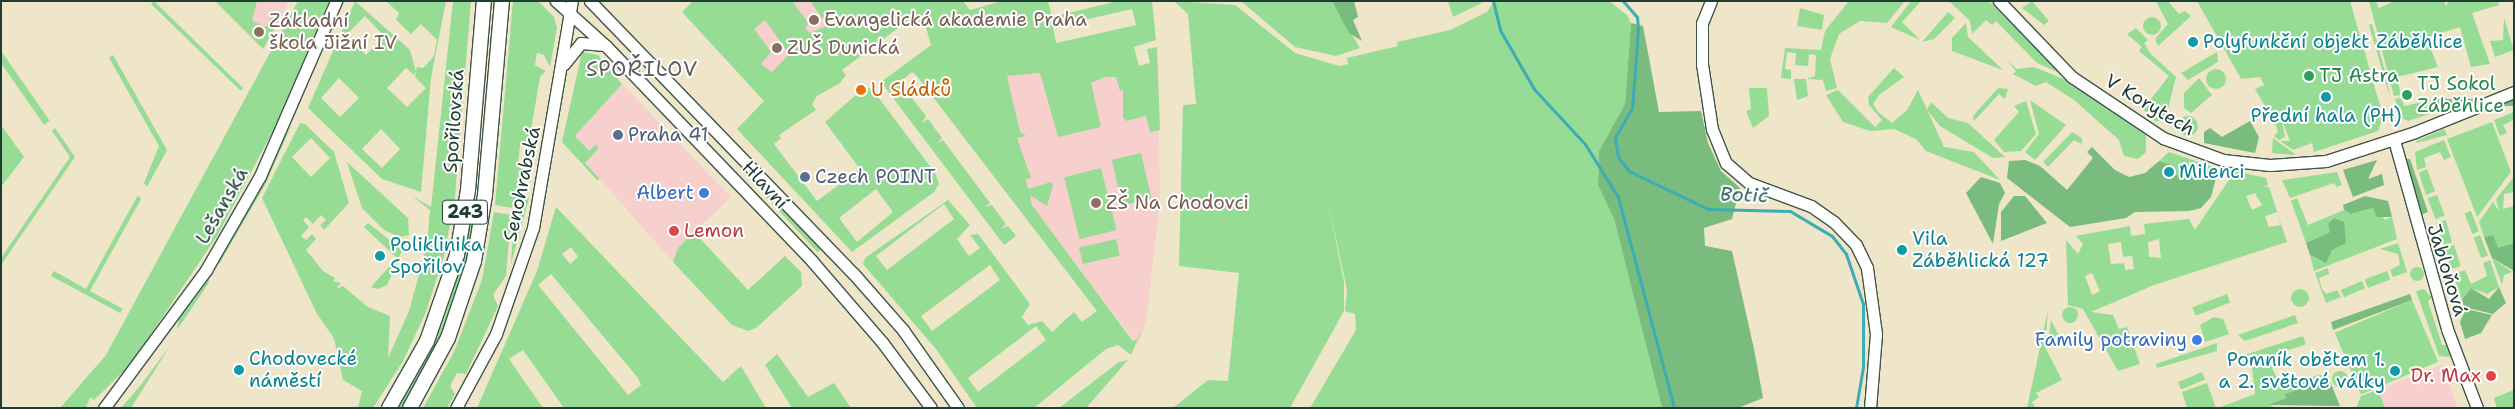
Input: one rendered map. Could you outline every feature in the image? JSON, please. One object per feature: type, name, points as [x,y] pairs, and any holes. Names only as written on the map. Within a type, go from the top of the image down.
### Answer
[{"type":"highway","name":"Spořilovská","points":[[389,408],[427,341],[457,255],[468,190],[484,1]]},
{"type":"highway","name":"Spořilovská","points":[[410,408],[448,338],[474,261],[485,195],[502,1]]},
{"type":"street","name":"Lešanská","points":[[104,408],[201,277],[260,176],[336,1]]},
{"type":"street","name":"Hlavní","points":[[556,1],[606,46],[812,261],[882,342],[931,408]]},
{"type":"street","name":"Senohrabská","points":[[456,408],[496,334],[531,236],[572,1]]},
{"type":"street","name":"Hlavní","points":[[590,1],[853,273],[903,330],[958,408]]},
{"type":"street","points":[[1711,1],[1703,18],[1702,64],[1712,129],[1726,163],[1749,183],[1828,217],[1851,239],[1867,268],[1876,334],[1870,408]]},
{"type":"street","name":"V Korytech","points":[[1999,1],[2072,77],[2163,138],[2193,151],[2224,160],[2287,165],[2326,160],[2394,140],[2514,92]]},
{"type":"street","points":[[560,72],[570,52],[581,43],[606,46]]},
{"type":"street","name":"Jabloňová","points":[[2394,140],[2447,329],[2477,408]]},
{"type":"shaded area","name":"Základní škola Jižní IV","points":[[215,1],[289,1],[263,49]]},
{"type":"shaded area","points":[[739,1],[823,1],[839,23],[760,97],[748,78]]},
{"type":"shaded area","name":"ZŠ Na Chodovci","points":[[1041,61],[1056,85],[1158,66],[1160,202],[1146,322],[1138,346],[1032,205],[1001,73]]},
{"type":"shaded area","points":[[622,84],[731,197],[678,248],[673,262],[585,162],[599,149],[589,151],[575,136]]},
{"type":"shaded area","points":[[2442,365],[2458,408],[2356,408],[2361,396]]},
{"type":"green space","points":[[154,1],[243,88],[241,91],[151,4]]},
{"type":"green space","name":"Základní škola Jižní IV","points":[[215,1],[257,1],[252,21],[266,27],[274,11],[282,15],[263,49]]},
{"type":"green space","points":[[298,1],[329,1],[274,129],[217,236],[130,365],[94,400],[90,397],[86,408],[60,408],[106,355]]},
{"type":"green space","points":[[355,1],[410,50],[416,72],[417,67],[423,68],[434,56],[437,40],[421,24],[411,34],[396,20],[399,13],[386,1],[446,1],[431,78],[421,192],[382,179],[308,108]],"holes":[[[365,16],[384,36],[366,55],[346,35]],[[406,68],[414,75],[416,72],[415,77],[426,88],[407,107],[387,88]],[[339,78],[359,98],[340,117],[321,98]],[[381,129],[400,149],[382,168],[362,149]]]},
{"type":"green space","points":[[453,1],[471,1],[455,197],[444,256],[426,312],[403,361],[373,408],[358,408],[362,391],[343,380],[334,338],[317,314],[262,198],[300,123],[305,124],[334,152],[349,203],[324,230],[320,225],[326,220],[321,215],[313,224],[306,217],[303,220],[309,227],[301,236],[306,240],[312,234],[316,239],[306,250],[323,271],[335,278],[333,281],[341,283],[336,289],[343,286],[368,307],[390,316],[388,358],[409,311],[427,245],[430,210],[412,196],[431,207]],"holes":[[[311,138],[330,158],[311,177],[292,157]]]},
{"type":"green space","points":[[513,1],[538,1],[554,17],[557,28],[550,67],[544,55],[537,53],[535,65],[546,71],[540,77],[529,142],[520,144],[518,167],[525,170],[521,193],[511,208],[495,205]]},
{"type":"green space","points":[[693,1],[792,1],[809,24],[805,27],[809,33],[827,26],[810,1],[963,1],[970,10],[1002,1],[1048,1],[1052,17],[1118,1],[1152,1],[1156,40],[1134,47],[1139,66],[1150,63],[1147,49],[1157,47],[1160,130],[1150,132],[1146,116],[1126,121],[1123,117],[1123,90],[1120,91],[1116,77],[1105,77],[1091,83],[1101,127],[1058,137],[1040,73],[1007,76],[1020,132],[1026,136],[1017,138],[1031,178],[1026,179],[1028,189],[1051,182],[1053,186],[1047,206],[1030,195],[1032,205],[1132,340],[1136,341],[1143,327],[1131,355],[1118,345],[1106,349],[1034,408],[977,408],[936,349],[863,264],[865,258],[948,200],[970,225],[957,239],[969,256],[980,248],[970,235],[978,234],[1030,304],[1022,317],[1028,325],[1042,321],[1052,332],[1074,312],[1082,322],[1097,311],[916,75],[912,72],[901,81],[910,95],[904,100],[911,97],[926,116],[922,123],[928,119],[942,138],[937,144],[943,140],[990,203],[985,207],[992,205],[1006,224],[1001,229],[1008,226],[1016,236],[1004,245],[881,82],[931,45],[926,28],[913,17],[842,70],[846,75],[840,83],[817,96],[812,104],[816,110],[779,135],[781,138],[774,144],[817,201],[860,169],[825,122],[865,87],[872,89],[935,173],[939,184],[934,192],[852,252],[737,129],[764,101],[682,12]],"holes":[[[1132,9],[1136,25],[1056,43],[1053,27]],[[765,20],[789,54],[772,72],[761,64],[771,52],[754,29]],[[876,189],[893,212],[857,242],[839,218]],[[944,204],[954,219],[887,270],[876,256]],[[990,265],[1000,280],[932,331],[921,316]],[[1036,326],[1046,340],[978,392],[968,378]]]},
{"type":"green space","points":[[1174,1],[1235,5],[1295,53],[1339,66],[1348,64],[1347,58],[1398,46],[1397,42],[1450,30],[1487,12],[1494,1],[1609,1],[1627,15],[1631,23],[1625,104],[1599,151],[1598,185],[1614,219],[1662,408],[1310,408],[1356,330],[1355,314],[1345,311],[1347,290],[1327,196],[1344,282],[1344,311],[1290,408],[1173,408],[1208,380],[1228,381],[1239,273],[1179,266],[1183,105],[1196,104],[1188,14]]},
{"type":"green space","points":[[1241,1],[1332,1],[1360,48],[1336,56],[1295,47]]},
{"type":"green space","points":[[1332,1],[1354,1],[1358,17],[1353,20],[1362,41],[1349,33]]},
{"type":"green space","points":[[1448,1],[1486,1],[1453,17]]},
{"type":"green space","points":[[1849,1],[1905,1],[1887,23],[1860,21],[1839,34],[1830,59],[1837,88],[1826,91],[1823,80],[1807,79],[1815,76],[1816,55],[1809,54],[1808,66],[1795,65],[1796,53],[1787,52],[1785,69],[1791,70],[1791,79],[1781,78],[1785,48],[1821,50],[1825,31]]},
{"type":"green space","points":[[1911,1],[1921,1],[1902,22],[1920,40],[1891,27]]},
{"type":"green space","points":[[1949,1],[1989,1],[2062,74],[2037,63],[1996,21],[1992,25],[1986,20],[1972,34],[1970,21]]},
{"type":"green space","points":[[2032,1],[2049,21],[2044,25],[2022,8]]},
{"type":"green space","points":[[2156,1],[2168,1],[2179,14],[2185,11],[2191,16],[2158,46],[2155,39],[2168,24]]},
{"type":"green space","name":"TJ Astra","points":[[2197,1],[2350,1],[2383,116],[2378,131],[2314,152],[2312,143],[2293,150],[2280,141],[2290,141],[2282,121],[2285,137],[2279,140],[2274,136],[2278,132],[2275,123],[2255,89],[2264,85],[2260,77],[2241,79]]},
{"type":"green space","points":[[2369,1],[2376,1],[2379,8],[2394,1],[2444,1],[2446,6],[2449,1],[2498,1],[2499,5],[2472,13],[2490,64],[2471,67],[2460,27],[2426,38],[2438,67],[2397,77],[2401,95],[2394,96]]},
{"type":"green space","points":[[1800,8],[1824,15],[1822,30],[1797,26]]},
{"type":"green space","points":[[1948,12],[1955,18],[1934,39],[1922,42]]},
{"type":"green space","points":[[2152,17],[2158,20],[2161,26],[2158,32],[2152,35],[2146,32],[2143,26],[2146,20]]},
{"type":"green space","points":[[2504,18],[2514,50],[2495,57],[2490,41],[2503,40]]},
{"type":"green space","points":[[1631,23],[1643,26],[1659,112],[1701,111],[1708,143],[1721,171],[1740,188],[1732,219],[1704,228],[1705,246],[1732,251],[1754,349],[1763,398],[1738,408],[1662,408],[1614,219],[1598,185],[1599,151],[1625,104]]},
{"type":"green space","points":[[1966,23],[1968,37],[2003,70],[1952,51],[1952,38]]},
{"type":"green space","points":[[2372,24],[2386,75],[2390,97],[2369,25]]},
{"type":"green space","points":[[2136,28],[2148,40],[2144,43],[2150,53],[2176,77],[2165,121],[2155,121],[2143,109],[2169,76],[2139,51],[2142,47],[2127,34]]},
{"type":"green space","points":[[1,51],[50,121],[44,125],[1,63]]},
{"type":"green space","points":[[582,52],[598,55],[622,84],[575,136],[589,151],[596,144],[599,148],[585,163],[600,179],[597,180],[562,142]]},
{"type":"green space","points":[[2217,52],[2218,62],[2188,80],[2181,73]]},
{"type":"green space","points":[[113,55],[167,150],[147,187],[144,183],[159,146],[109,58]]},
{"type":"green space","points":[[2006,59],[2017,69],[2034,67],[2071,82],[2146,135],[2146,152],[2138,159],[2124,156],[2119,140],[2074,100],[2046,82],[2036,86],[2013,74],[2016,71]]},
{"type":"green space","points":[[1894,68],[1904,77],[1879,95],[1873,104],[1878,112],[1892,123],[1907,110],[1918,90],[1944,147],[1974,152],[2000,180],[1926,151],[1916,139],[1894,129],[1870,131],[1843,122],[1826,95],[1838,90],[1875,127],[1882,120],[1869,105],[1868,97]]},
{"type":"green space","points":[[2216,69],[2223,72],[2226,79],[2223,86],[2216,89],[2209,86],[2206,79],[2209,72]]},
{"type":"green space","points":[[2199,78],[2212,95],[2191,113],[2184,108],[2184,93]]},
{"type":"green space","points":[[1794,79],[1806,79],[1808,96],[1797,100]]},
{"type":"green space","points":[[1749,88],[1767,88],[1769,116],[1753,128],[1746,111],[1751,109]]},
{"type":"green space","points":[[1998,88],[2008,89],[2005,99],[1999,94],[1974,121],[1973,116]]},
{"type":"green space","points":[[2445,97],[2448,108],[2408,121],[2399,117],[2395,99],[2402,98],[2404,106]]},
{"type":"green space","points":[[2438,99],[2514,99],[2514,106],[2438,106]]},
{"type":"green space","points":[[2030,100],[2066,125],[2035,160],[2025,152],[2039,134]]},
{"type":"green space","points":[[2026,101],[2036,134],[2021,151],[2004,152],[1994,140],[2019,112],[2014,106]]},
{"type":"green space","points":[[1931,102],[1948,118],[1968,123],[2005,157],[1993,158],[1940,126],[1927,110]]},
{"type":"green space","points":[[2514,112],[2514,120],[2503,125],[2507,133],[2500,136],[2494,120]]},
{"type":"green space","points":[[2188,116],[2195,119],[2198,126],[2195,133],[2188,136],[2181,133],[2178,126],[2181,119]]},
{"type":"green space","points":[[2250,121],[2259,137],[2255,153],[2204,143],[2204,132],[2210,128],[2222,137]]},
{"type":"green space","points":[[2492,122],[2511,172],[2477,217],[2447,139]]},
{"type":"green space","points":[[292,124],[265,185],[219,264],[219,258]]},
{"type":"green space","points":[[1,125],[24,157],[1,187]]},
{"type":"green space","points":[[55,128],[75,157],[1,265],[1,258],[70,157],[52,131]]},
{"type":"green space","points":[[2444,129],[2447,135],[2417,143],[2416,141]]},
{"type":"green space","points":[[2072,132],[2082,138],[2082,144],[2074,140],[2048,167],[2043,162]]},
{"type":"green space","points":[[2273,138],[2295,154],[2295,155],[2272,153]]},
{"type":"green space","points":[[2444,140],[2451,157],[2444,160],[2440,152],[2424,158],[2426,167],[2417,170],[2415,152]]},
{"type":"green space","points":[[2092,147],[2115,170],[2129,177],[2145,173],[2159,161],[2171,165],[2168,174],[2175,176],[2183,173],[2195,180],[2212,174],[2216,178],[2211,197],[2201,208],[2189,211],[2135,212],[2126,218],[2070,227],[2007,178],[2009,161],[2025,160],[2040,166],[2067,190],[2093,158],[2087,152]]},
{"type":"green space","points":[[2169,152],[2216,168],[2216,178],[2212,174],[2195,180],[2168,174],[2170,165],[2159,161]]},
{"type":"green space","points":[[1141,153],[1152,199],[1122,206],[1112,160]]},
{"type":"green space","points":[[2405,159],[2410,159],[2428,212],[2418,216]]},
{"type":"green space","points":[[2377,160],[2368,179],[2382,174],[2384,185],[2353,197],[2343,170]]},
{"type":"green space","points":[[347,162],[408,218],[409,235],[399,237],[384,230],[362,208]]},
{"type":"green space","points":[[1101,168],[1116,230],[1080,239],[1064,177]]},
{"type":"green space","points":[[2427,169],[2435,191],[2426,195],[2419,173]]},
{"type":"green space","points":[[2235,171],[2266,178],[2268,185],[2264,187],[2269,187],[2287,242],[2154,285],[2091,312],[2113,315],[2119,329],[2127,327],[2140,364],[2118,371],[2083,309],[2068,305],[2066,240],[2078,254],[2083,244],[2076,236],[2130,226],[2131,236],[2145,234],[2144,224],[2189,219],[2195,230]],"holes":[[[2255,193],[2262,205],[2252,210],[2246,196]],[[2277,212],[2281,225],[2269,227],[2265,216]],[[2159,239],[2161,258],[2149,257],[2148,242]],[[2121,242],[2123,257],[2132,256],[2134,269],[2125,270],[2124,263],[2111,264],[2108,244]],[[2092,273],[2100,291],[2092,295],[2085,276]]]},
{"type":"green space","points":[[2337,172],[2342,185],[2336,187],[2334,183],[2290,198],[2282,180]]},
{"type":"green space","points":[[1981,177],[2000,183],[2005,193],[1999,204],[1993,244],[1966,193]]},
{"type":"green space","points":[[2513,178],[2514,192],[2504,194],[2503,209],[2514,206],[2514,243],[2497,249],[2493,235],[2484,237],[2479,222],[2493,202],[2499,211],[2496,199]]},
{"type":"green space","points":[[764,186],[822,248],[818,252],[760,190]]},
{"type":"green space","points":[[524,194],[529,198],[511,264],[514,218]]},
{"type":"green space","points":[[138,195],[141,199],[90,291],[123,309],[120,313],[51,276],[54,271],[86,289]]},
{"type":"green space","points":[[2437,195],[2445,216],[2436,219],[2428,199]]},
{"type":"green space","points":[[2014,196],[2025,196],[2047,223],[2001,241],[2001,212]]},
{"type":"green space","points":[[2365,196],[2388,201],[2392,217],[2377,217],[2373,208],[2351,214],[2344,210],[2343,205]]},
{"type":"green space","points":[[2297,198],[2308,225],[2344,210],[2351,214],[2374,208],[2385,220],[2392,217],[2397,239],[2314,271],[2310,255],[2326,263],[2330,232],[2306,243],[2291,201]]},
{"type":"green space","points":[[556,207],[723,382],[741,366],[766,408],[564,408],[523,350],[509,359],[543,408],[477,408],[537,271]],"holes":[[[571,247],[578,257],[570,264],[562,254]],[[551,274],[638,378],[641,385],[628,395],[538,285]]]},
{"type":"green space","points":[[472,208],[477,209],[469,254],[446,327],[409,399],[403,408],[396,408],[442,325],[465,253]]},
{"type":"green space","points":[[2471,211],[2479,232],[2472,234],[2464,214]]},
{"type":"green space","points":[[494,212],[511,215],[506,276],[493,295],[498,306],[466,374],[457,373],[450,386],[455,394],[447,408],[423,408],[454,352],[482,280]]},
{"type":"green space","points":[[2334,218],[2344,222],[2346,243],[2332,250],[2326,263],[2310,255],[2306,243],[2330,232],[2328,224]]},
{"type":"green space","points":[[2446,220],[2452,242],[2444,245],[2436,223]]},
{"type":"green space","points":[[368,223],[401,249],[387,285],[378,289],[371,287],[397,258],[364,227]]},
{"type":"green space","points":[[694,232],[748,290],[785,256],[801,272],[802,286],[756,328],[748,331],[732,325],[673,262],[678,248]]},
{"type":"green space","points":[[2480,235],[2488,256],[2481,258],[2473,238]]},
{"type":"green space","points":[[2493,235],[2498,248],[2514,243],[2514,271],[2492,258],[2484,237]]},
{"type":"green space","points":[[1116,239],[1120,256],[1083,264],[1079,248]]},
{"type":"green space","points":[[2398,243],[2407,272],[2393,277],[2390,270],[2400,265],[2398,254],[2380,249]]},
{"type":"green space","points":[[2454,245],[2461,266],[2451,269],[2444,248]]},
{"type":"green space","points":[[2492,258],[2512,272],[2504,275],[2502,285]]},
{"type":"green space","points":[[2490,260],[2499,287],[2487,294],[2471,288],[2462,300],[2453,274],[2465,270],[2471,284],[2487,276],[2483,263]]},
{"type":"green space","points":[[2414,267],[2420,267],[2424,274],[2420,281],[2414,281],[2410,277],[2410,271]]},
{"type":"green space","points":[[2328,268],[2329,274],[2319,278],[2322,289],[2326,294],[2337,290],[2341,297],[2326,303],[2315,273]]},
{"type":"green space","points":[[2387,271],[2390,279],[2368,288],[2365,280]]},
{"type":"green space","points":[[210,278],[208,284],[177,330],[179,319]]},
{"type":"green space","points":[[2362,281],[2365,288],[2344,297],[2341,290]]},
{"type":"green space","points":[[2499,287],[2506,303],[2493,314],[2464,307],[2462,300],[2471,288],[2489,299]]},
{"type":"green space","points":[[2300,289],[2306,292],[2309,298],[2306,304],[2300,307],[2294,304],[2291,298],[2294,292]]},
{"type":"green space","points":[[2424,289],[2432,298],[2428,301],[2442,345],[2447,345],[2451,357],[2439,356],[2416,291]]},
{"type":"green space","points":[[2227,294],[2230,302],[2196,316],[2192,307]]},
{"type":"green space","points":[[2410,294],[2412,300],[2333,330],[2331,322]]},
{"type":"green space","points":[[2412,300],[2438,362],[2361,394],[2335,333]]},
{"type":"green space","points":[[2070,307],[2076,309],[2078,315],[2076,321],[2070,323],[2064,321],[2062,315],[2064,309]]},
{"type":"green space","points":[[2466,309],[2492,315],[2481,333],[2465,339],[2460,322]]},
{"type":"green space","points":[[2048,310],[2045,347],[2062,380],[2036,393],[2039,397],[2032,402],[2035,408],[2027,408]]},
{"type":"green space","points":[[2295,315],[2298,323],[2245,341],[2238,335]]},
{"type":"green space","points":[[2214,317],[2223,319],[2229,334],[2205,342],[2200,325]]},
{"type":"green space","points":[[2051,320],[2061,340],[2048,346]]},
{"type":"green space","points":[[2303,336],[2306,345],[2245,364],[2242,356]]},
{"type":"green space","points":[[2217,343],[2217,351],[2157,368],[2156,364]]},
{"type":"green space","points":[[170,346],[131,408],[121,408],[140,386]]},
{"type":"green space","points":[[777,354],[808,397],[834,383],[851,408],[792,408],[765,365]]},
{"type":"green space","points":[[1128,360],[1086,408],[1059,408],[1119,362]]},
{"type":"green space","points":[[2269,361],[2280,385],[2328,373],[2329,379],[2269,405],[2277,408],[2218,408],[2255,394],[2252,367]]},
{"type":"green space","points":[[2340,371],[2346,373],[2348,379],[2346,385],[2340,387],[2334,385],[2332,379],[2334,373]]},
{"type":"green space","points":[[2202,372],[2205,379],[2181,390],[2178,382]]},
{"type":"green space","points":[[2329,379],[2340,406],[2268,405],[2286,398],[2285,394]]},
{"type":"green space","points":[[2207,383],[2216,408],[2187,408],[2182,392]]},
{"type":"green space","points":[[2378,390],[2385,408],[2356,408],[2361,396]]},
{"type":"green space","points":[[2514,390],[2514,408],[2497,408],[2494,398]]},
{"type":"waterway","points":[[1493,1],[1500,30],[1534,89],[1585,144],[1618,197],[1674,408]]},
{"type":"waterway","name":"Botič","points":[[1623,1],[1637,17],[1638,29],[1632,108],[1615,138],[1618,157],[1629,171],[1708,209],[1790,211],[1832,236],[1846,254],[1863,304],[1863,367],[1856,408]]},
{"type":"place","name":"Evangelická akademie Praha","points":[[814,20]]},
{"type":"place","name":"Základní škola Jižní IV","points":[[259,32]]},
{"type":"place","name":"Polyfunkční objekt Záběhlice","points":[[2193,42]]},
{"type":"place","name":"ZUŠ Dunická","points":[[777,48]]},
{"type":"place","name":"TJ Astra","points":[[2309,76]]},
{"type":"place","name":"U Sládků","points":[[861,90]]},
{"type":"place","name":"TJ Sokol Záběhlice","points":[[2407,95]]},
{"type":"place","name":"Přední hala (PH)","points":[[2326,97]]},
{"type":"place","name":"Praha 41","points":[[618,135]]},
{"type":"place","name":"Milenci","points":[[2169,172]]},
{"type":"place","name":"Czech POINT","points":[[805,177]]},
{"type":"place","name":"Albert","points":[[704,193]]},
{"type":"place","name":"ZŠ Na Chodovci","points":[[1096,203]]},
{"type":"place","name":"Lemon","points":[[674,231]]},
{"type":"place","name":"Vila Záběhlická 127","points":[[1902,250]]},
{"type":"place","name":"Poliklinika Spořilov","points":[[380,256]]},
{"type":"place","name":"Family potraviny","points":[[2197,340]]},
{"type":"place","name":"Chodovecké náměstí","points":[[239,370]]},
{"type":"place","name":"Pomník obětem 1. a 2. světové války","points":[[2395,371]]},
{"type":"place","name":"Dr. Max","points":[[2491,376]]},
{"type":"district","name":"SPOŘILOV","points":[[642,69]]}]
